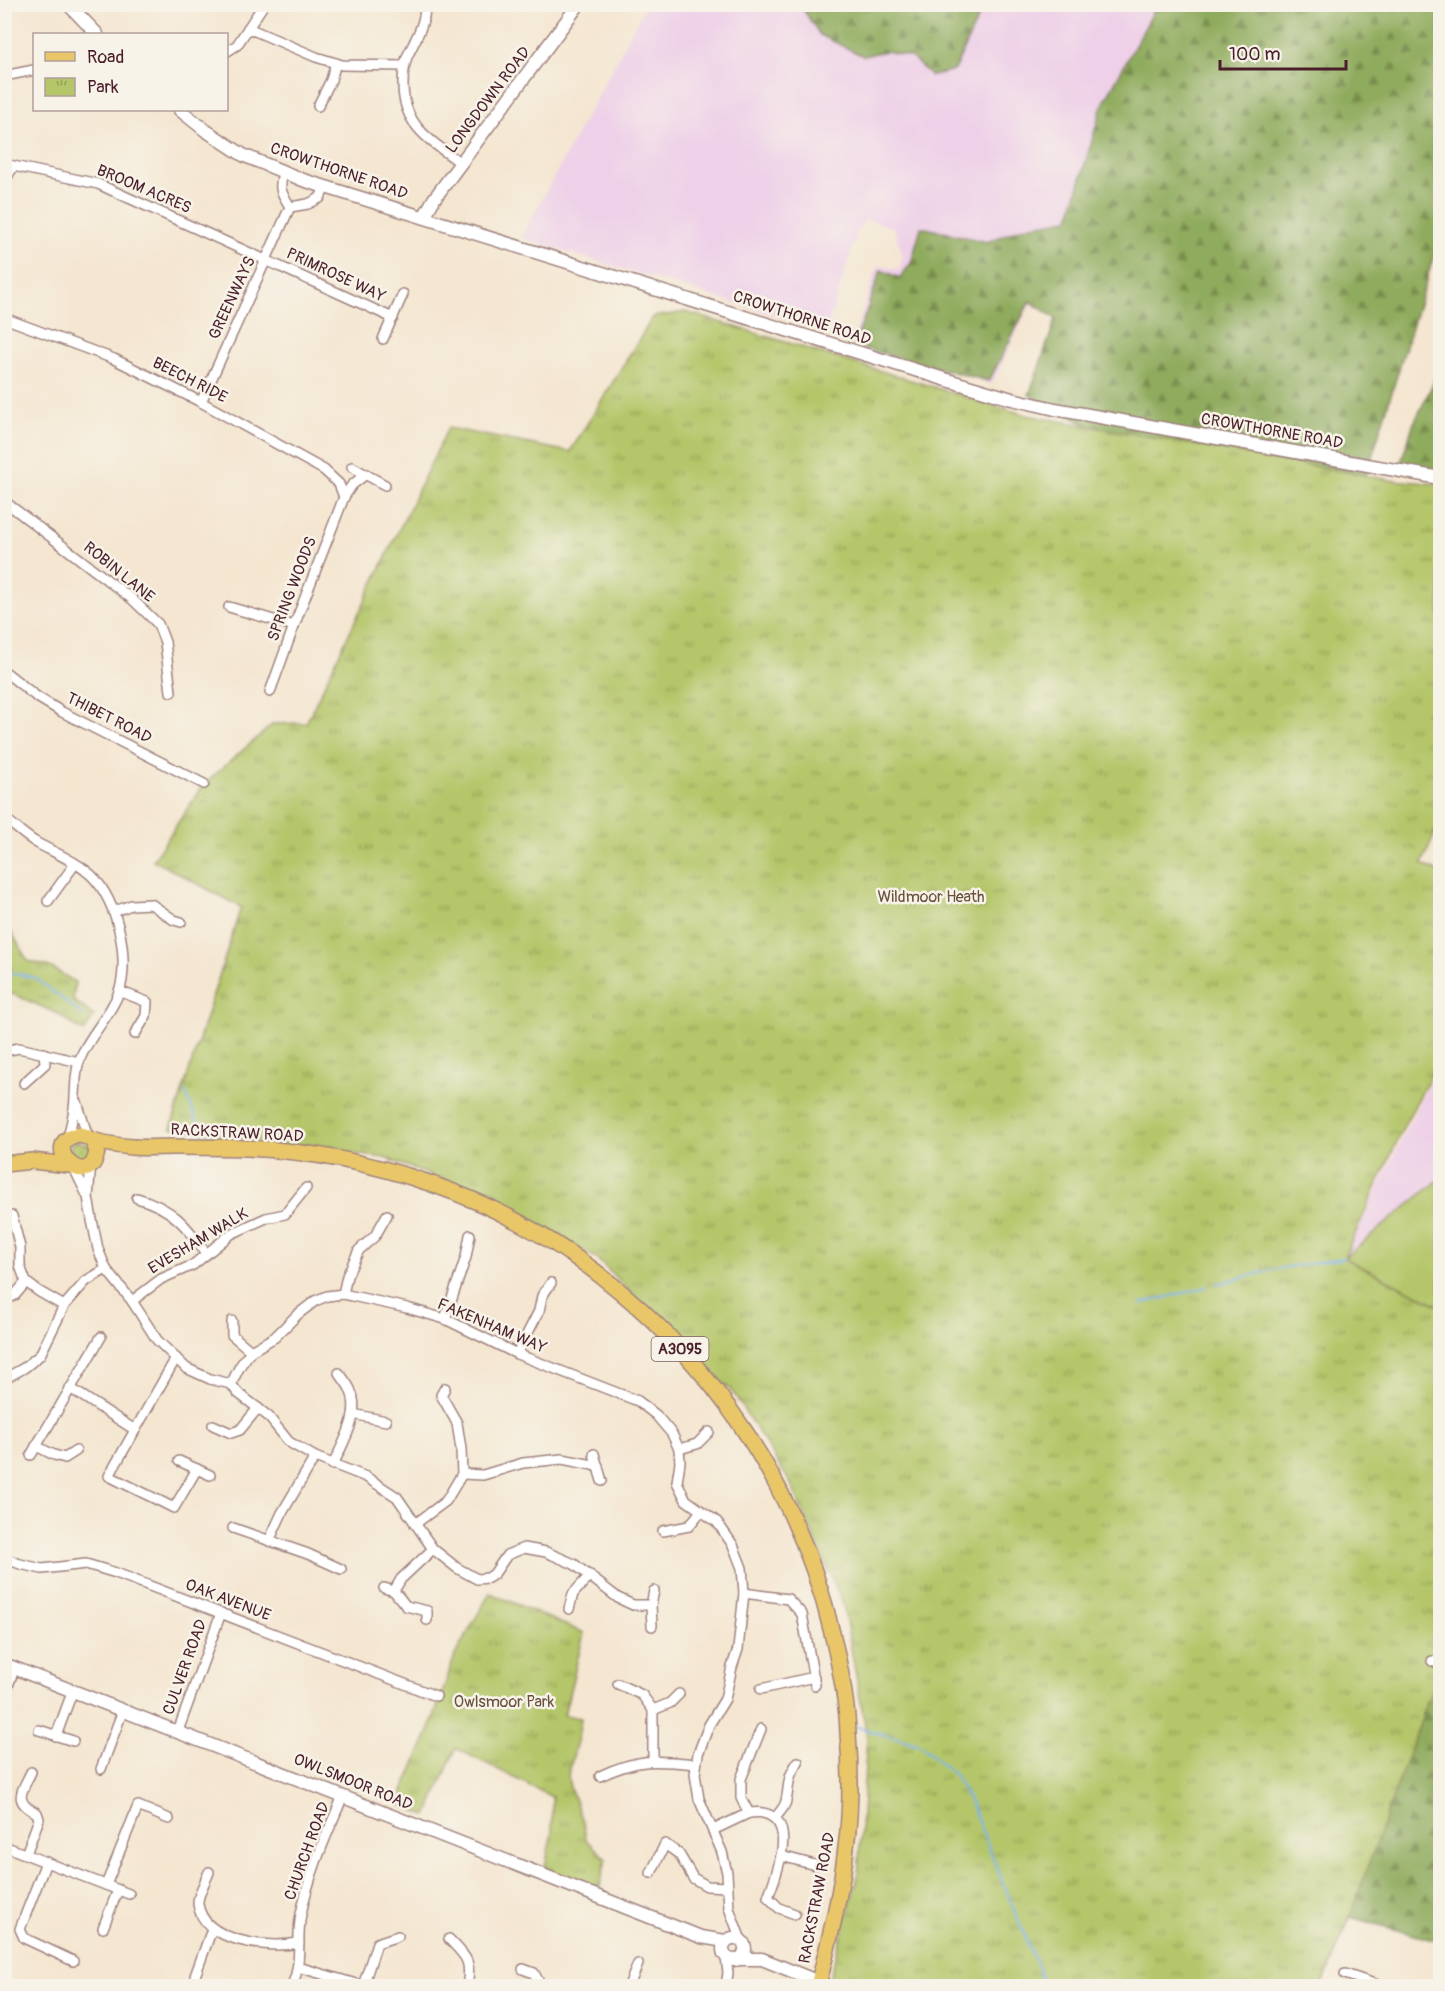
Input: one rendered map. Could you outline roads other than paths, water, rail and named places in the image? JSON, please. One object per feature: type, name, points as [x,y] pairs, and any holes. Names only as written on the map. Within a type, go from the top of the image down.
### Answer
[{"type":"main road","points":[[4,1164],[32,1161],[83,1168],[93,1162],[96,1148],[90,1139],[77,1135],[32,1161]]},
{"type":"main road","name":"RACKSTRAW ROAD","points":[[90,1139],[132,1147],[233,1147],[305,1153],[376,1168],[450,1191],[533,1230],[596,1272],[654,1321],[703,1375],[744,1430],[788,1506],[818,1581],[840,1668],[848,1731],[850,1796],[848,1833],[840,1888],[818,1984]]},
{"type":"main road","points":[[66,1143],[63,1154],[71,1166]]},
{"type":"main road","name":"RACKSTRAW ROAD","points":[[93,1162],[132,1147]]},
{"type":"street","points":[[68,4],[96,33]]},
{"type":"street","points":[[228,51],[237,45],[264,4]]},
{"type":"street","points":[[425,4],[425,16],[404,66],[403,99],[412,122],[424,136],[461,163]]},
{"type":"street","name":"LONGDOWN ROAD","points":[[424,217],[434,199],[579,4]]},
{"type":"street","points":[[248,28],[316,57],[336,63],[404,66]]},
{"type":"street","points":[[318,106],[331,80],[336,63]]},
{"type":"street","points":[[4,72],[9,75],[33,70]]},
{"type":"street","name":"CROWTHORNE ROAD","points":[[181,111],[243,155],[284,173],[853,352],[1012,399],[1055,409],[1440,478]]},
{"type":"street","points":[[4,182],[9,166]]},
{"type":"street","name":"BROOM ACRES","points":[[9,166],[98,184],[266,259]]},
{"type":"street","points":[[284,173],[280,191],[290,207],[308,204],[320,198],[325,187]]},
{"type":"street","name":"GREENWAYS","points":[[201,402],[290,207]]},
{"type":"street","name":"PRIMROSE WAY","points":[[266,259],[393,318]]},
{"type":"street","name":"PRIMROSE WAY","points":[[383,339],[403,294]]},
{"type":"street","name":"BEECH RIDE","points":[[4,318],[114,359],[201,402],[324,470],[339,484],[344,497]]},
{"type":"street","points":[[352,467],[385,485]]},
{"type":"street","name":"SPRING WOODS","points":[[270,692],[344,497],[352,485],[366,474]]},
{"type":"street","points":[[339,484],[352,485]]},
{"type":"street","name":"ROBIN LANE","points":[[4,501],[132,599],[158,624],[165,642],[171,692]]},
{"type":"street","points":[[229,607],[294,626]]},
{"type":"street","name":"THIBET ROAD","points":[[4,671],[37,697],[62,712],[204,784]]},
{"type":"street","points":[[4,818],[35,842],[87,871],[106,894],[120,937],[123,960],[119,991],[78,1062],[75,1097],[66,1143]]},
{"type":"street","points":[[48,901],[75,864]]},
{"type":"street","points":[[113,912],[131,905],[151,904],[174,920],[181,922]]},
{"type":"street","points":[[119,991],[147,1002],[144,1022],[135,1034]]},
{"type":"street","points":[[4,1051],[19,1048],[78,1062]]},
{"type":"street","points":[[24,1083],[45,1064],[44,1053]]},
{"type":"street","points":[[75,1097],[90,1139]]},
{"type":"street","points":[[88,1197],[93,1162]]},
{"type":"street","points":[[71,1166],[88,1197],[98,1249],[106,1269],[132,1301],[158,1340],[186,1368],[199,1375],[231,1384],[238,1393],[268,1416],[290,1442],[315,1458],[366,1477],[397,1497],[433,1549],[457,1568],[477,1579],[488,1578],[494,1574],[507,1555],[524,1548],[546,1552],[574,1564],[618,1598],[633,1605],[651,1605]]},
{"type":"street","name":"EVESHAM WALK","points":[[132,1301],[161,1280],[193,1265],[231,1234],[266,1218],[285,1214],[306,1188]]},
{"type":"street","points":[[137,1198],[152,1202],[182,1221],[206,1254]]},
{"type":"street","points":[[343,1294],[347,1276],[359,1250],[375,1236],[387,1215]]},
{"type":"street","points":[[12,1216],[20,1247],[20,1266],[26,1282],[64,1306]]},
{"type":"street","points":[[445,1319],[466,1257],[470,1235]]},
{"type":"street","points":[[4,1379],[24,1368],[40,1355],[64,1306],[86,1281],[106,1269]]},
{"type":"street","points":[[4,1301],[15,1295],[26,1282]]},
{"type":"street","points":[[517,1354],[539,1311],[542,1296],[550,1283]]},
{"type":"street","name":"FAKENHAM WAY","points":[[231,1384],[251,1351],[275,1337],[315,1301],[327,1296],[343,1294],[445,1319],[517,1354],[638,1401],[656,1415],[672,1434],[679,1449]]},
{"type":"street","points":[[232,1321],[232,1335],[251,1351]]},
{"type":"street","points":[[31,1455],[101,1337]]},
{"type":"street","points":[[176,1358],[109,1476],[174,1508],[197,1469]]},
{"type":"street","points":[[333,1465],[352,1423],[354,1404],[350,1390],[339,1373]]},
{"type":"street","points":[[70,1388],[135,1430]]},
{"type":"street","points":[[415,1524],[446,1501],[462,1474],[457,1423],[441,1395],[445,1388]]},
{"type":"street","points":[[213,1425],[231,1433],[240,1430],[258,1408]]},
{"type":"street","points":[[353,1414],[386,1420]]},
{"type":"street","points":[[709,1432],[697,1444],[679,1449],[677,1482],[686,1500],[717,1522],[733,1545],[742,1568],[744,1593],[738,1650],[725,1698],[709,1725],[696,1764],[696,1786],[699,1799],[722,1852],[727,1873],[732,1921],[745,1953],[732,1958]]},
{"type":"street","points":[[36,1446],[65,1458],[76,1451]]},
{"type":"street","points":[[594,1454],[602,1480]]},
{"type":"street","points":[[269,1541],[282,1513],[315,1458]]},
{"type":"street","points":[[462,1474],[483,1474],[523,1463],[562,1459],[598,1466]]},
{"type":"street","points":[[179,1461],[210,1475]]},
{"type":"street","points":[[663,1531],[688,1526],[701,1511]]},
{"type":"street","points":[[233,1528],[324,1560],[341,1569]]},
{"type":"street","points":[[394,1590],[401,1579],[433,1549]]},
{"type":"street","name":"OAK AVENUE","points":[[4,1558],[42,1569],[86,1564],[116,1573],[436,1696]]},
{"type":"street","points":[[569,1609],[573,1594],[590,1575]]},
{"type":"street","points":[[384,1588],[394,1590],[406,1606],[427,1611],[427,1620]]},
{"type":"street","points":[[652,1626],[651,1605],[654,1591]]},
{"type":"street","points":[[744,1593],[788,1599],[801,1614],[815,1681],[761,1689]]},
{"type":"street","name":"CULVER ROAD","points":[[178,1731],[221,1613]]},
{"type":"street","points":[[4,1692],[9,1666]]},
{"type":"street","name":"OWLSMOOR ROAD","points":[[9,1666],[690,1932],[709,1939],[726,1940]]},
{"type":"street","points":[[618,1684],[642,1695],[653,1710],[653,1760]]},
{"type":"street","points":[[56,1736],[73,1690]]},
{"type":"street","points":[[653,1710],[670,1703],[680,1694]]},
{"type":"street","points":[[101,1769],[123,1710]]},
{"type":"street","points":[[749,1813],[741,1798],[741,1779],[761,1728]]},
{"type":"street","points":[[39,1730],[73,1741]]},
{"type":"street","points":[[600,1776],[622,1766],[653,1760],[696,1764]]},
{"type":"street","points":[[775,1818],[786,1803],[787,1786],[792,1770],[798,1762]]},
{"type":"street","points":[[26,1854],[39,1819],[37,1813],[25,1807],[21,1802],[21,1796],[31,1772]]},
{"type":"street","name":"CHURCH ROAD","points":[[292,1986],[298,1967],[301,1914],[306,1892],[321,1848],[343,1796]]},
{"type":"street","points":[[106,1885],[138,1806],[169,1819]]},
{"type":"street","points":[[713,1830],[749,1813],[763,1813],[775,1818],[783,1831],[783,1846],[768,1897],[778,1908],[795,1914]]},
{"type":"street","points":[[651,1873],[665,1844],[679,1854],[693,1878],[707,1886],[727,1887]]},
{"type":"street","points":[[4,1846],[129,1894]]},
{"type":"street","points":[[781,1856],[815,1865]]},
{"type":"street","points":[[46,1862],[20,1929],[24,1938],[73,1961]]},
{"type":"street","points":[[209,1872],[198,1901],[203,1919],[212,1929],[260,1945],[299,1943]]},
{"type":"street","points":[[103,1928],[118,1890]]},
{"type":"street","points":[[732,1921],[722,1947],[732,1958],[762,1959]]},
{"type":"street","points":[[195,1976],[212,1929]]},
{"type":"street","name":"OWLSMOOR ROAD","points":[[690,1932],[732,1958]]},
{"type":"street","points":[[298,1967],[363,1986],[377,1943],[398,1936]]},
{"type":"street","points":[[726,1940],[734,1938],[742,1941],[762,1959],[818,1984]]},
{"type":"street","points":[[449,1939],[467,1958],[470,1973],[467,1986]]},
{"type":"street","points":[[726,1984],[732,1958]]},
{"type":"street","points":[[629,1986],[638,1964]]},
{"type":"street","points":[[524,1969],[534,1973],[541,1986]]},
{"type":"street","points":[[1345,1974],[1380,1986]]},
{"type":"waterway","points":[[4,971],[35,978],[84,1016]]},
{"type":"waterway","points":[[185,1092],[205,1140]]},
{"type":"waterway","points":[[1217,1284],[1276,1269],[1344,1258]]},
{"type":"waterway","points":[[1140,1304],[1207,1287]]},
{"type":"waterway","points":[[854,1726],[921,1745],[955,1776],[971,1804],[1045,1986]]},
{"type":"park label","name":"Wildmoor Heath","points":[[931,897]]},
{"type":"park label","name":"Owlsmoor Park","points":[[504,1702]]}]
